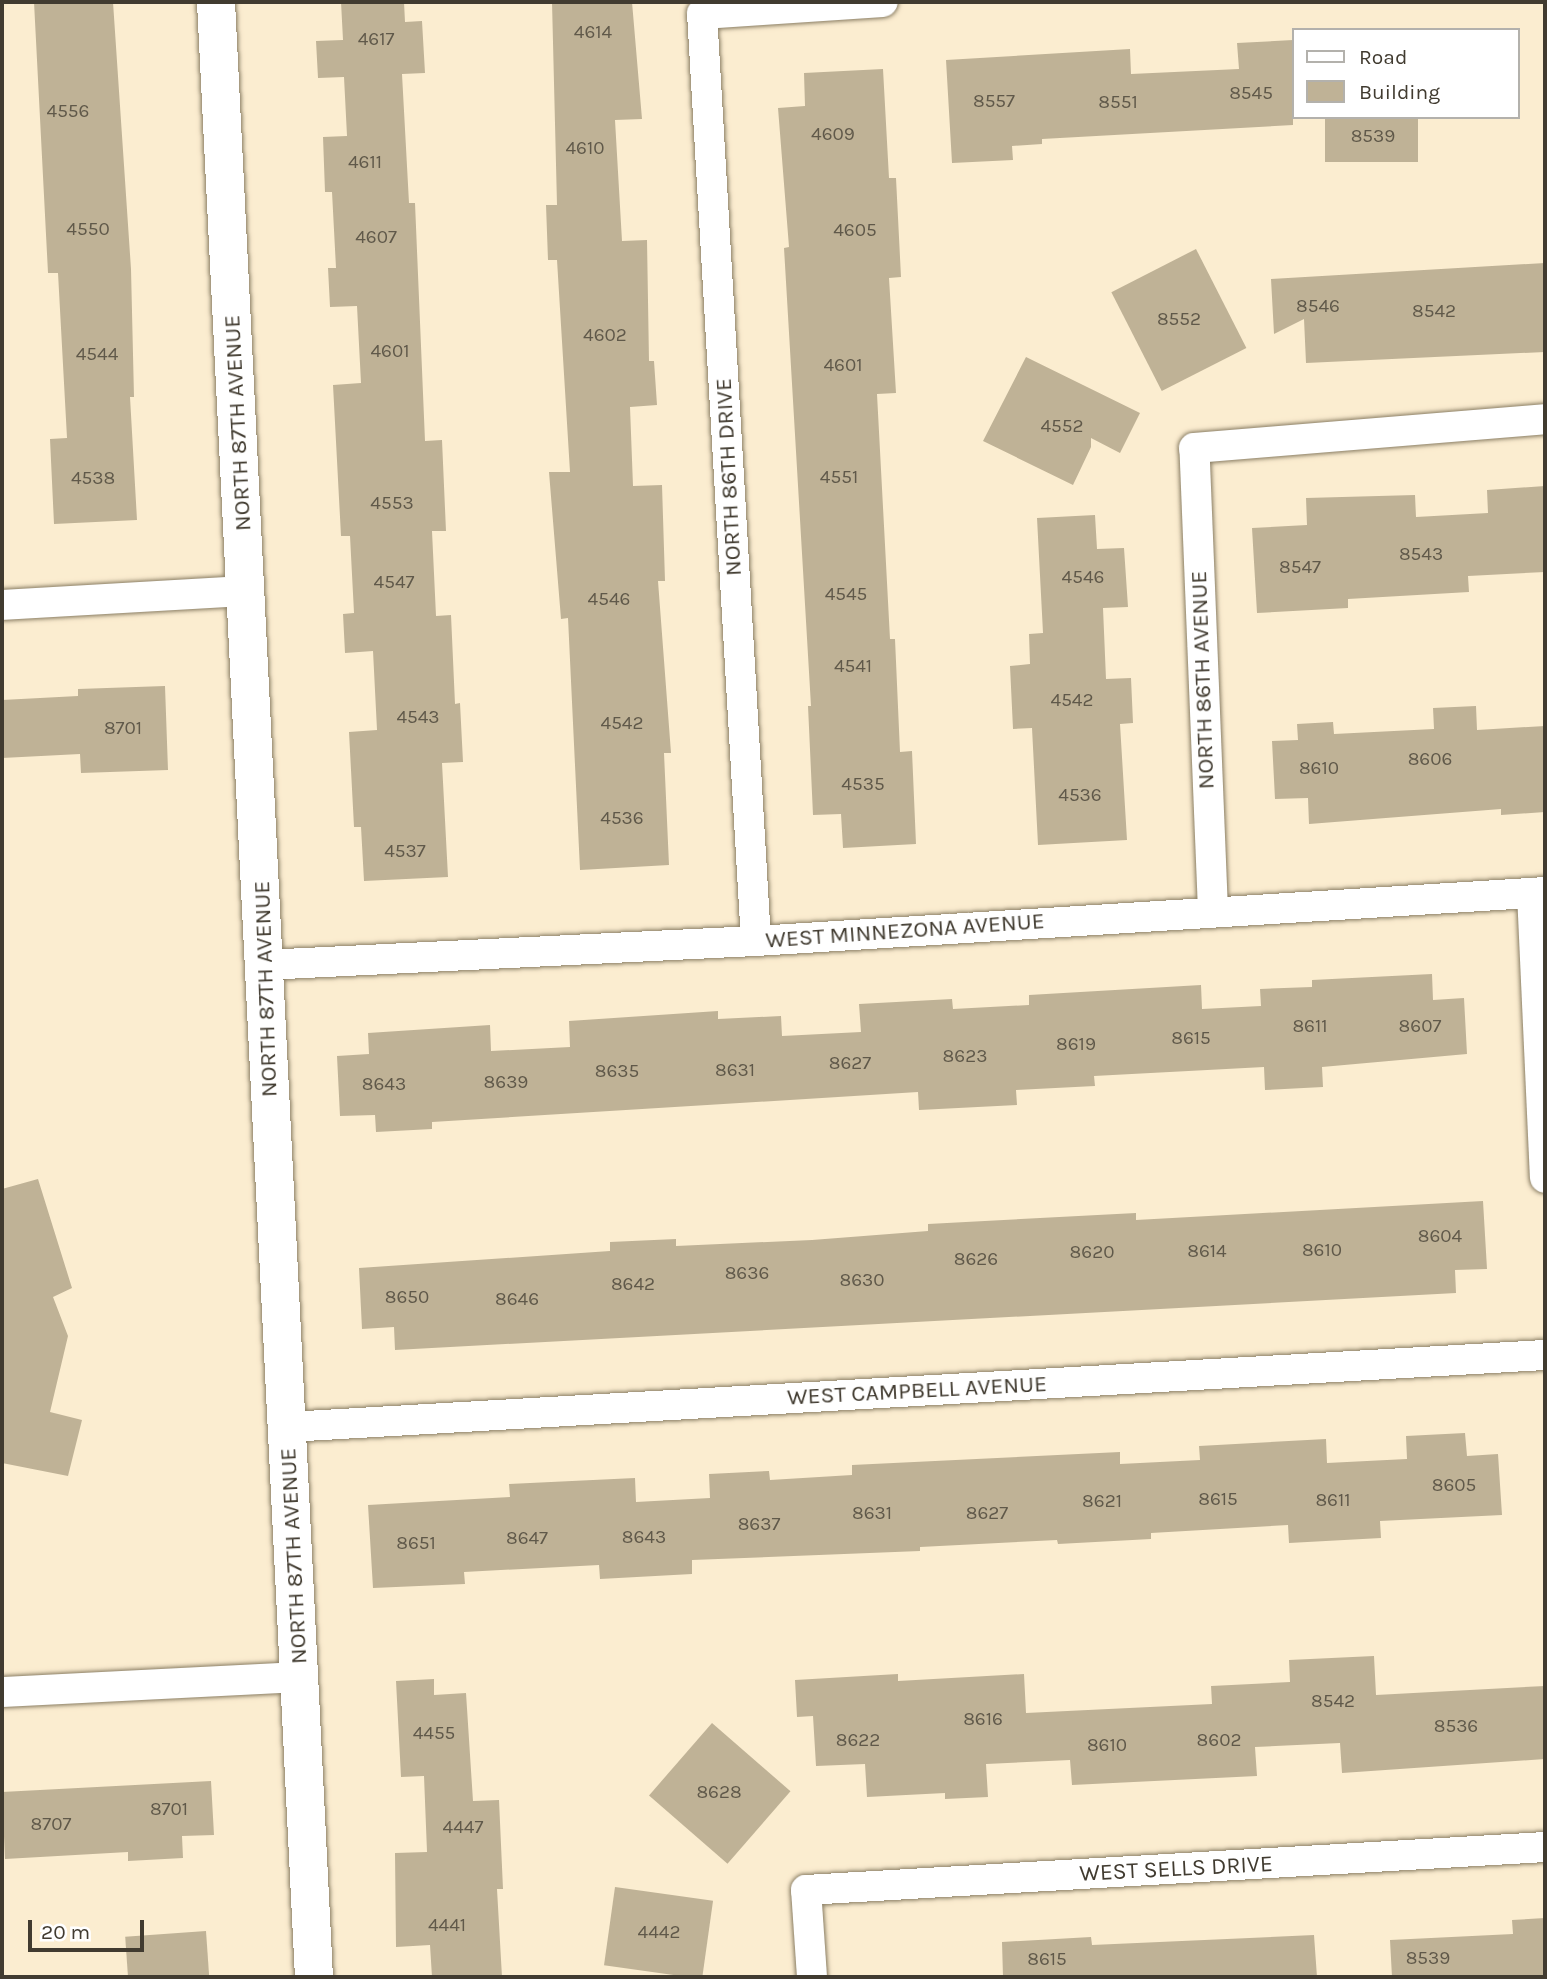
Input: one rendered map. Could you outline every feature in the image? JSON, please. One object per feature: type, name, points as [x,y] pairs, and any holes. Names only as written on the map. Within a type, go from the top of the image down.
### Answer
[{"type":"street","name":"NORTH 87TH AVENUE","points":[[216,2],[314,1977]]},
{"type":"street","name":"NORTH 86TH DRIVE","points":[[755,941],[702,14],[883,2]]},
{"type":"street","name":"NORTH 86TH AVENUE","points":[[1213,911],[1194,448],[1545,419]]},
{"type":"street","points":[[2,605],[247,591]]},
{"type":"street","points":[[1538,893],[1545,1178]]},
{"type":"street","name":"WEST MINNEZONA AVENUE","points":[[264,965],[755,941],[1538,893]]},
{"type":"street","name":"WEST CAMPBELL AVENUE","points":[[288,1427],[1545,1355]]},
{"type":"street","points":[[2,1692],[300,1677]]},
{"type":"street","name":"WEST SELLS DRIVE","points":[[812,1977],[806,1890],[1545,1847]]},
{"type":"building","points":[[34,2],[113,2],[131,269],[134,397],[130,397],[137,520],[54,524],[50,439],[67,438],[58,273],[48,273]]},
{"type":"building","points":[[341,2],[404,2],[405,22],[422,21],[425,73],[402,74],[409,203],[415,203],[425,441],[442,440],[446,531],[432,531],[436,616],[451,615],[455,704],[460,703],[463,762],[442,763],[448,877],[364,881],[361,827],[354,827],[349,732],[377,730],[373,651],[345,653],[343,614],[354,613],[350,536],[341,536],[333,385],[361,383],[357,306],[330,307],[328,268],[336,268],[332,192],[325,192],[323,137],[347,136],[344,77],[318,78],[316,41],[343,40]]},
{"type":"building","points":[[552,2],[632,2],[642,119],[615,120],[622,241],[647,240],[649,361],[654,361],[657,405],[630,407],[633,486],[662,485],[665,581],[658,581],[671,753],[664,753],[669,865],[580,870],[568,618],[561,619],[549,472],[570,472],[557,260],[548,260],[546,205],[557,205]]},
{"type":"building","points":[[1292,40],[1293,125],[1042,139],[1042,144],[1012,146],[1013,160],[952,163],[946,60],[1130,49],[1131,74],[1239,69],[1237,43]]},
{"type":"building","points":[[883,69],[889,178],[896,178],[901,277],[889,278],[896,393],[877,394],[890,639],[895,639],[900,752],[912,751],[916,844],[843,848],[841,814],[813,815],[808,706],[811,706],[784,248],[789,247],[778,108],[805,106],[804,73]]},
{"type":"building","points":[[1325,119],[1418,119],[1418,162],[1325,162]]},
{"type":"building","points":[[1196,249],[1246,348],[1162,391],[1111,292]]},
{"type":"building","points":[[1545,263],[1545,352],[1306,363],[1304,319],[1274,334],[1271,279]]},
{"type":"building","points":[[1026,357],[1140,413],[1120,453],[1091,438],[1091,447],[1073,485],[983,441]]},
{"type":"building","points":[[1545,486],[1545,572],[1468,576],[1469,592],[1348,599],[1348,608],[1257,613],[1252,528],[1307,525],[1306,498],[1415,495],[1416,517],[1488,513],[1487,490]]},
{"type":"building","points":[[1095,515],[1097,549],[1124,548],[1128,607],[1103,608],[1106,679],[1131,678],[1133,723],[1120,724],[1127,840],[1038,845],[1032,728],[1013,729],[1010,666],[1030,664],[1029,634],[1043,633],[1037,518]]},
{"type":"building","points":[[165,686],[168,770],[81,773],[80,754],[2,758],[2,700],[78,696],[78,689]]},
{"type":"building","points":[[1476,706],[1477,730],[1545,726],[1545,812],[1501,815],[1501,809],[1309,824],[1308,798],[1275,799],[1272,741],[1298,740],[1297,724],[1333,722],[1334,734],[1434,729],[1433,708]]},
{"type":"building","points":[[1432,974],[1433,1000],[1464,998],[1467,1054],[1322,1067],[1323,1087],[1265,1090],[1264,1067],[1094,1076],[1095,1086],[1016,1090],[1017,1105],[919,1110],[918,1092],[432,1122],[432,1129],[376,1132],[375,1115],[340,1116],[337,1056],[369,1054],[368,1033],[490,1025],[491,1051],[570,1047],[569,1021],[718,1011],[718,1019],[781,1016],[782,1036],[861,1032],[859,1004],[952,999],[953,1009],[1029,1005],[1029,995],[1201,985],[1202,1009],[1261,1006],[1260,989],[1312,987],[1312,980]]},
{"type":"building","points":[[38,1179],[72,1288],[53,1297],[68,1336],[50,1412],[82,1420],[68,1476],[2,1463],[2,1189]]},
{"type":"building","points":[[1483,1201],[1487,1269],[1455,1270],[1456,1293],[395,1350],[394,1327],[362,1329],[359,1268],[610,1251],[610,1242],[676,1239],[676,1246],[812,1240],[928,1231],[928,1224],[1136,1213],[1136,1220]]},
{"type":"building","points":[[1465,1433],[1467,1456],[1498,1454],[1502,1515],[1380,1521],[1381,1538],[1289,1543],[1288,1525],[1151,1533],[1151,1539],[1058,1544],[1057,1540],[920,1547],[920,1551],[692,1560],[692,1574],[600,1579],[599,1565],[464,1572],[465,1584],[373,1588],[368,1505],[510,1497],[509,1484],[635,1478],[636,1502],[710,1498],[709,1474],[769,1471],[770,1480],[852,1475],[852,1465],[1120,1452],[1120,1464],[1200,1460],[1199,1446],[1326,1439],[1327,1463],[1407,1459],[1406,1436]]},
{"type":"building","points":[[1374,1656],[1376,1695],[1545,1686],[1545,1759],[1342,1773],[1340,1743],[1255,1747],[1257,1776],[1072,1785],[1070,1760],[986,1764],[988,1797],[945,1799],[945,1793],[867,1797],[865,1764],[816,1766],[813,1716],[797,1717],[795,1680],[898,1674],[898,1681],[1024,1674],[1026,1713],[1212,1704],[1211,1686],[1290,1682],[1289,1660]]},
{"type":"building","points":[[434,1679],[434,1695],[466,1693],[473,1801],[499,1800],[503,1889],[497,1889],[502,1977],[432,1977],[430,1945],[396,1947],[395,1853],[427,1852],[424,1776],[401,1777],[396,1681]]},
{"type":"building","points":[[712,1723],[790,1791],[728,1864],[649,1795]]},
{"type":"building","points":[[211,1781],[214,1835],[182,1836],[183,1858],[128,1861],[128,1852],[5,1859],[2,1792]]},
{"type":"building","points":[[615,1887],[713,1901],[702,1977],[604,1965]]},
{"type":"building","points":[[1545,1918],[1545,1977],[1392,1977],[1390,1940],[1513,1934],[1512,1920]]},
{"type":"building","points":[[206,1931],[209,1977],[128,1977],[125,1937]]},
{"type":"building","points":[[1314,1935],[1317,1977],[1003,1977],[1002,1942],[1091,1937],[1092,1945]]}]
